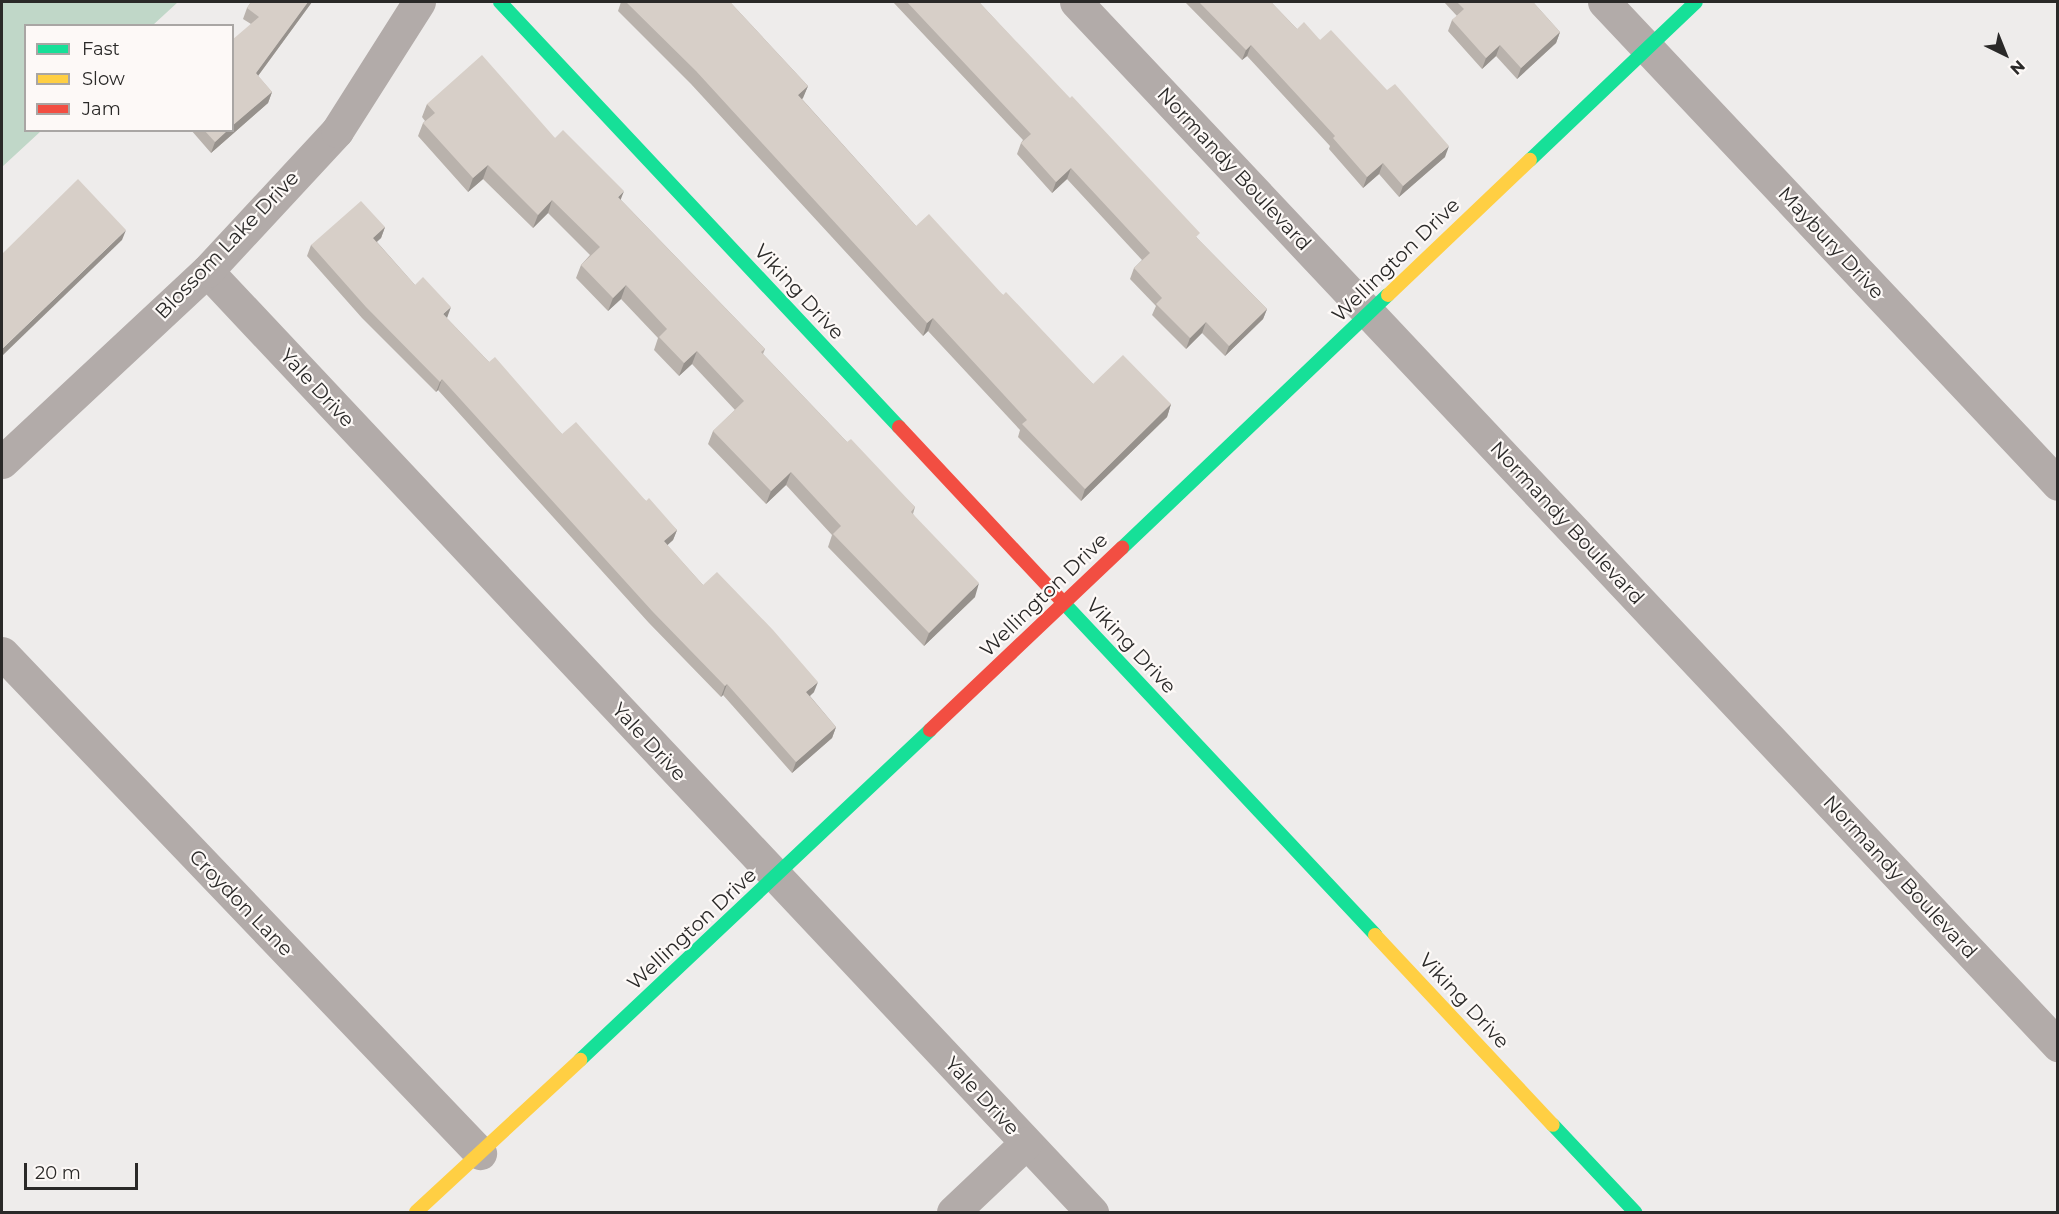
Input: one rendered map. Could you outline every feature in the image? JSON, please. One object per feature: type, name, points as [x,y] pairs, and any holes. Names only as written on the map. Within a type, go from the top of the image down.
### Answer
[{"type":"street","name":"Blossom Lake Drive","points":[[2,462],[207,271],[337,131],[419,2]]},
{"type":"street","name":"Viking Drive","points":[[500,2],[1635,1212]]},
{"type":"street","name":"Normandy Boulevard","points":[[1076,2],[2058,1045]]},
{"type":"street","name":"Maybury Drive","points":[[1604,2],[2058,484]]},
{"type":"street","name":"Wellington Drive","points":[[416,1212],[776,877],[1696,2]]},
{"type":"street","name":"Yale Drive","points":[[207,271],[1092,1212]]},
{"type":"street","name":"Croydon Lane","points":[[2,653],[480,1153]]},
{"type":"street","points":[[953,1212],[1026,1143]]},
{"type":"green space","points":[[2,2],[178,2],[154,24],[24,24],[24,132],[40,132],[2,167]]},
{"type":"building","points":[[251,2],[308,2],[256,73],[272,92],[234,124],[234,38],[259,17],[247,8]]},
{"type":"building","points":[[626,2],[730,2],[808,86],[798,95],[916,226],[929,214],[1003,295],[1006,292],[1093,384],[1123,355],[1171,404],[1085,489],[1022,424],[1027,420],[933,318],[927,323],[696,71]]},
{"type":"building","points":[[907,2],[979,2],[1070,98],[1072,96],[1200,233],[1196,237],[1267,309],[1229,346],[1206,322],[1190,338],[1156,304],[1162,298],[1134,268],[1150,253],[1071,168],[1056,182],[1021,143],[1031,134]]},
{"type":"building","points":[[1199,2],[1271,2],[1297,29],[1304,22],[1320,40],[1331,30],[1387,90],[1395,84],[1449,146],[1403,186],[1383,163],[1367,177],[1333,138],[1335,136],[1251,45],[1246,50]]},
{"type":"building","points":[[1457,2],[1533,2],[1560,32],[1521,68],[1500,45],[1486,58],[1452,20],[1464,9]]},
{"type":"building","points":[[482,55],[555,138],[563,130],[624,191],[618,197],[765,349],[761,352],[847,442],[851,439],[915,507],[911,512],[979,583],[929,633],[833,534],[841,526],[791,472],[771,491],[713,431],[744,401],[697,351],[684,363],[659,337],[667,329],[626,285],[613,298],[581,265],[600,247],[552,200],[538,215],[488,165],[473,178],[423,123],[435,113],[427,104]]},
{"type":"building","points":[[206,132],[226,132],[215,142]]},
{"type":"building","points":[[78,179],[126,230],[2,349],[2,254]]},
{"type":"building","points":[[361,201],[385,227],[373,238],[415,285],[423,277],[451,307],[443,314],[489,362],[495,357],[562,434],[576,422],[646,501],[649,498],[677,530],[664,541],[703,585],[717,572],[773,630],[818,682],[806,692],[836,727],[796,762],[727,684],[725,686],[653,612],[442,379],[440,382],[366,307],[311,245]]},
{"type":"traffic: fast","points":[[500,2],[899,427]]},
{"type":"traffic: fast","points":[[1530,160],[1696,2]]},
{"type":"traffic: fast","points":[[1122,548],[1388,295]]},
{"type":"traffic: fast","points":[[1060,599],[1375,935]]},
{"type":"traffic: fast","points":[[580,1060],[930,730]]},
{"type":"traffic: fast","points":[[1553,1125],[1635,1212]]},
{"type":"traffic: slow","points":[[1388,295],[1530,160]]},
{"type":"traffic: slow","points":[[1375,935],[1553,1125]]},
{"type":"traffic: slow","points":[[416,1212],[580,1060]]},
{"type":"traffic: jam","points":[[899,427],[1060,599]]},
{"type":"traffic: jam","points":[[930,730],[1122,548]]}]
